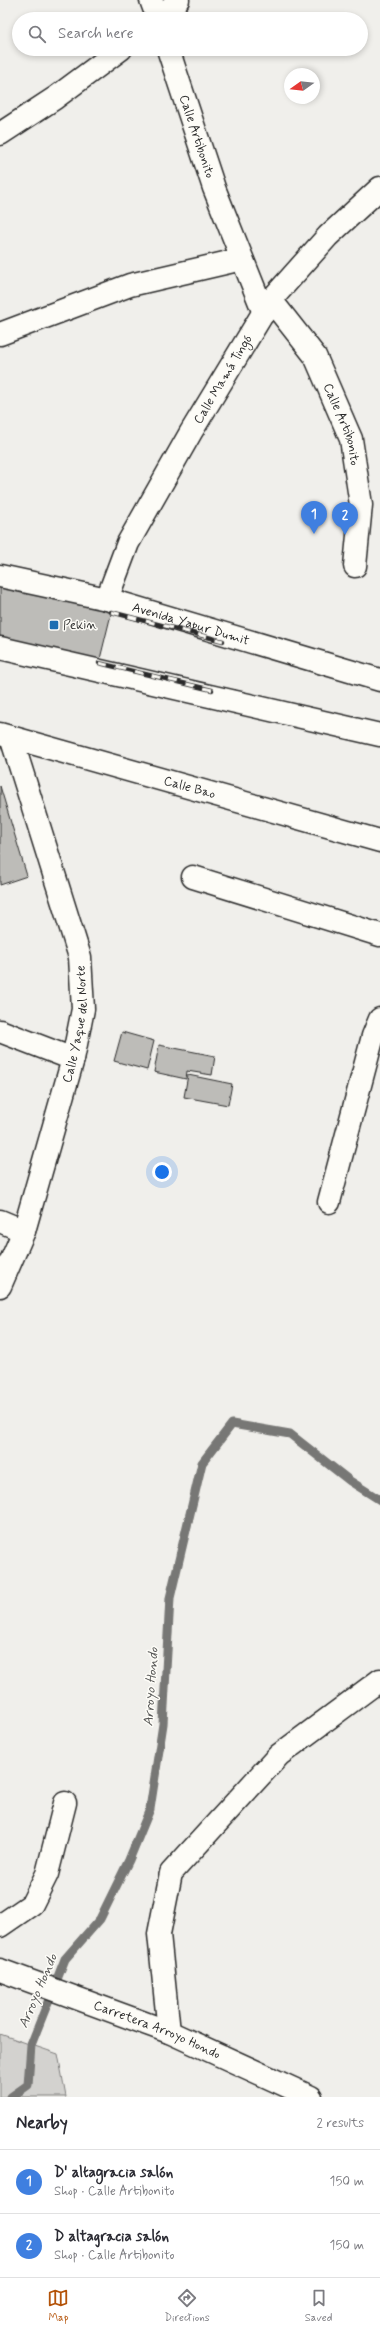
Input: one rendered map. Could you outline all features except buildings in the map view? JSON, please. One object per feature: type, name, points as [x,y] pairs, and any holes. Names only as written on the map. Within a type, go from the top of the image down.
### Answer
[{"type":"street","points":[[151,0],[156,12]]},
{"type":"street","points":[[166,12],[178,0]]},
{"type":"street","points":[[0,134],[55,98],[112,56]]},
{"type":"street","name":"Calle Artibonito","points":[[170,56],[214,188],[242,259],[268,306],[316,356],[351,439],[361,505],[355,566]]},
{"type":"street","name":"Calle Mamá Tingó","points":[[107,599],[128,543],[191,432],[268,306],[328,236],[380,188]]},
{"type":"street","points":[[0,334],[130,285],[242,259]]},
{"type":"street","name":"Avenida Yapur Dumit","points":[[0,576],[107,599],[380,680]]},
{"type":"street","points":[[0,648],[380,735]]},
{"type":"street","name":"Calle Bao","points":[[6,735],[380,841]]},
{"type":"street","name":"Calle Yaque del Norte","points":[[0,1286],[24,1231],[73,1059],[83,1009],[80,957],[6,735]]},
{"type":"street","points":[[193,877],[380,935]]},
{"type":"street","points":[[329,1202],[367,1058],[380,1019]]},
{"type":"street","points":[[0,1031],[73,1059]]},
{"type":"street","points":[[0,1222],[24,1231]]},
{"type":"street","points":[[169,2032],[159,1934],[171,1874],[279,1755],[380,1680]]},
{"type":"street","points":[[0,1926],[32,1904],[47,1874],[65,1803]]},
{"type":"street","name":"Carretera Arroyo Hondo","points":[[0,1970],[169,2032],[311,2097]]},
{"type":"shaded area","points":[[0,2034],[58,2054],[66,2097],[0,2097]]},
{"type":"waterway","name":"Arroyo Hondo","points":[[11,2097],[28,2085],[31,2045],[65,1959],[100,1919],[129,1860],[150,1809],[163,1724],[170,1598],[202,1463],[232,1424],[290,1434],[350,1481],[380,1500]]},
{"type":"railway","points":[[111,612],[223,641]]},
{"type":"railway","points":[[99,663],[212,690]]},
{"type":"place","name":"D' altagracia salón","points":[[314,534]]},
{"type":"place","name":"D altagracia salón","points":[[345,535]]},
{"type":"place","name":"Pekin","points":[[54,625]]}]
